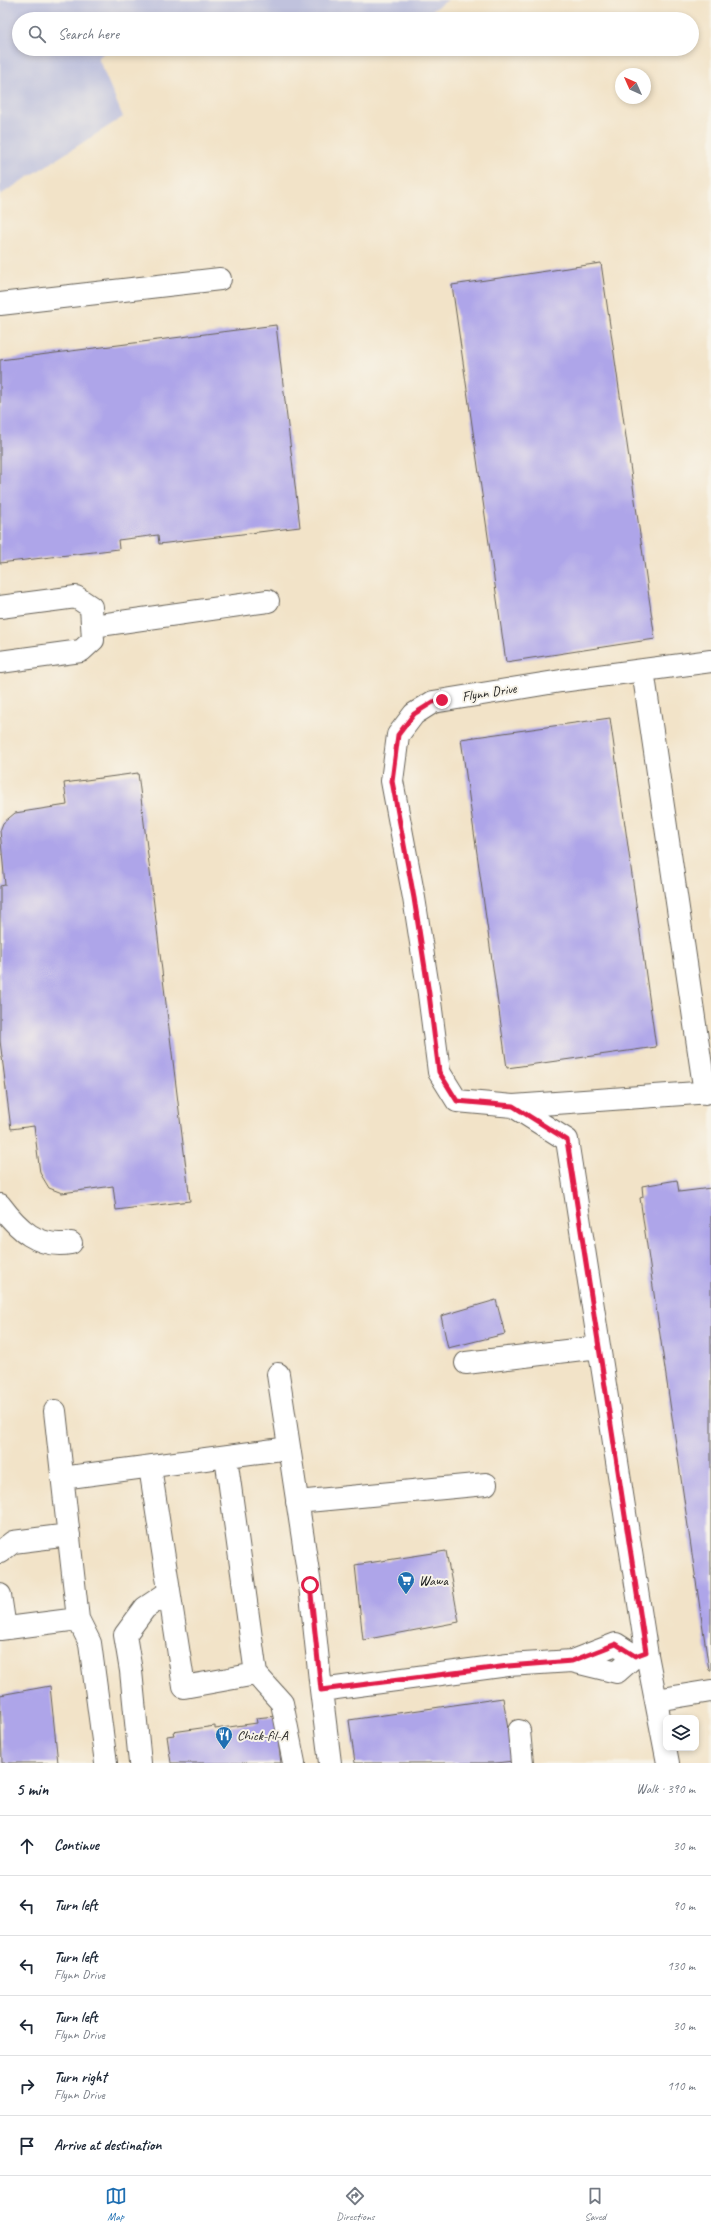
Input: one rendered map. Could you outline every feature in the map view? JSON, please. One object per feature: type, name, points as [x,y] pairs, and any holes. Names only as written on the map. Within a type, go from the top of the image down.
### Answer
[{"type":"street","points":[[0,304],[220,279]]},
{"type":"street","points":[[0,607],[76,597],[91,607],[93,626],[93,640],[81,651],[0,662]]},
{"type":"street","points":[[93,626],[268,601]]},
{"type":"street","name":"Flynn Drive","points":[[668,1763],[656,1700],[641,1654],[599,1347],[567,1140],[513,1106],[457,1101],[439,1072],[414,898],[392,781],[398,735],[414,714],[433,702],[554,682],[711,662]]},
{"type":"street","points":[[513,1106],[708,1093],[643,670]]},
{"type":"street","points":[[0,1205],[12,1221],[27,1234],[56,1246],[71,1243]]},
{"type":"street","points":[[466,1363],[599,1347]]},
{"type":"street","points":[[278,1374],[310,1585],[330,1763]]},
{"type":"street","points":[[55,1411],[78,1619],[90,1642],[106,1763]]},
{"type":"street","points":[[62,1478],[289,1448]]},
{"type":"street","points":[[226,1457],[256,1674],[282,1703],[294,1763]]},
{"type":"street","points":[[150,1467],[184,1687],[256,1674]]},
{"type":"street","points":[[297,1502],[486,1484]]},
{"type":"street","points":[[0,1552],[13,1542],[69,1535]]},
{"type":"street","points":[[140,1763],[131,1671],[125,1635],[145,1608],[169,1592]]},
{"type":"street","points":[[0,1595],[3,1629],[78,1619]]},
{"type":"street","points":[[321,1690],[508,1666],[572,1661],[616,1644],[641,1654]]},
{"type":"street","points":[[656,1700],[711,1691]]},
{"type":"street","points":[[519,1731],[522,1763]]},
{"type":"shaded area","points":[[0,0],[448,0],[430,12],[12,12],[12,56],[100,56],[98,58],[123,117],[0,195]]},
{"type":"building","points":[[601,263],[655,639],[506,662],[452,285]]},
{"type":"building","points":[[276,325],[300,527],[159,544],[158,535],[118,540],[119,549],[0,563],[0,360]]},
{"type":"building","points":[[610,718],[656,1047],[507,1068],[461,739]]},
{"type":"building","points":[[138,773],[190,1201],[116,1210],[113,1186],[62,1193],[49,1188],[40,1173],[34,1126],[11,1129],[0,1041],[0,886],[5,885],[0,831],[3,823],[15,813],[67,805],[64,783]]},
{"type":"building","points":[[677,1180],[679,1192],[711,1188],[711,1670],[709,1670],[640,1198],[643,1197],[642,1186]]},
{"type":"building","points":[[496,1300],[505,1334],[448,1348],[441,1316]]},
{"type":"building","points":[[446,1551],[459,1622],[363,1640],[355,1565]]},
{"type":"building","points":[[50,1686],[58,1763],[2,1763],[0,1695]]},
{"type":"building","points":[[503,1698],[513,1761],[496,1763],[355,1763],[349,1720]]},
{"type":"building","name":"Chick-fil-A","points":[[275,1716],[281,1763],[171,1763],[167,1736],[174,1735],[173,1732],[215,1726],[215,1729],[257,1723],[256,1718]]},
{"type":"place","name":"Wawa","points":[[406,1595]]},
{"type":"place","name":"Chick-fil-A","points":[[224,1750]]},
{"type":"route","points":[[310,1585],[321,1690],[508,1666],[572,1661],[616,1644],[635,1656],[646,1652],[567,1140],[513,1106],[457,1101],[439,1072],[414,898],[392,781],[398,735],[414,714],[433,702],[442,700]]}]
